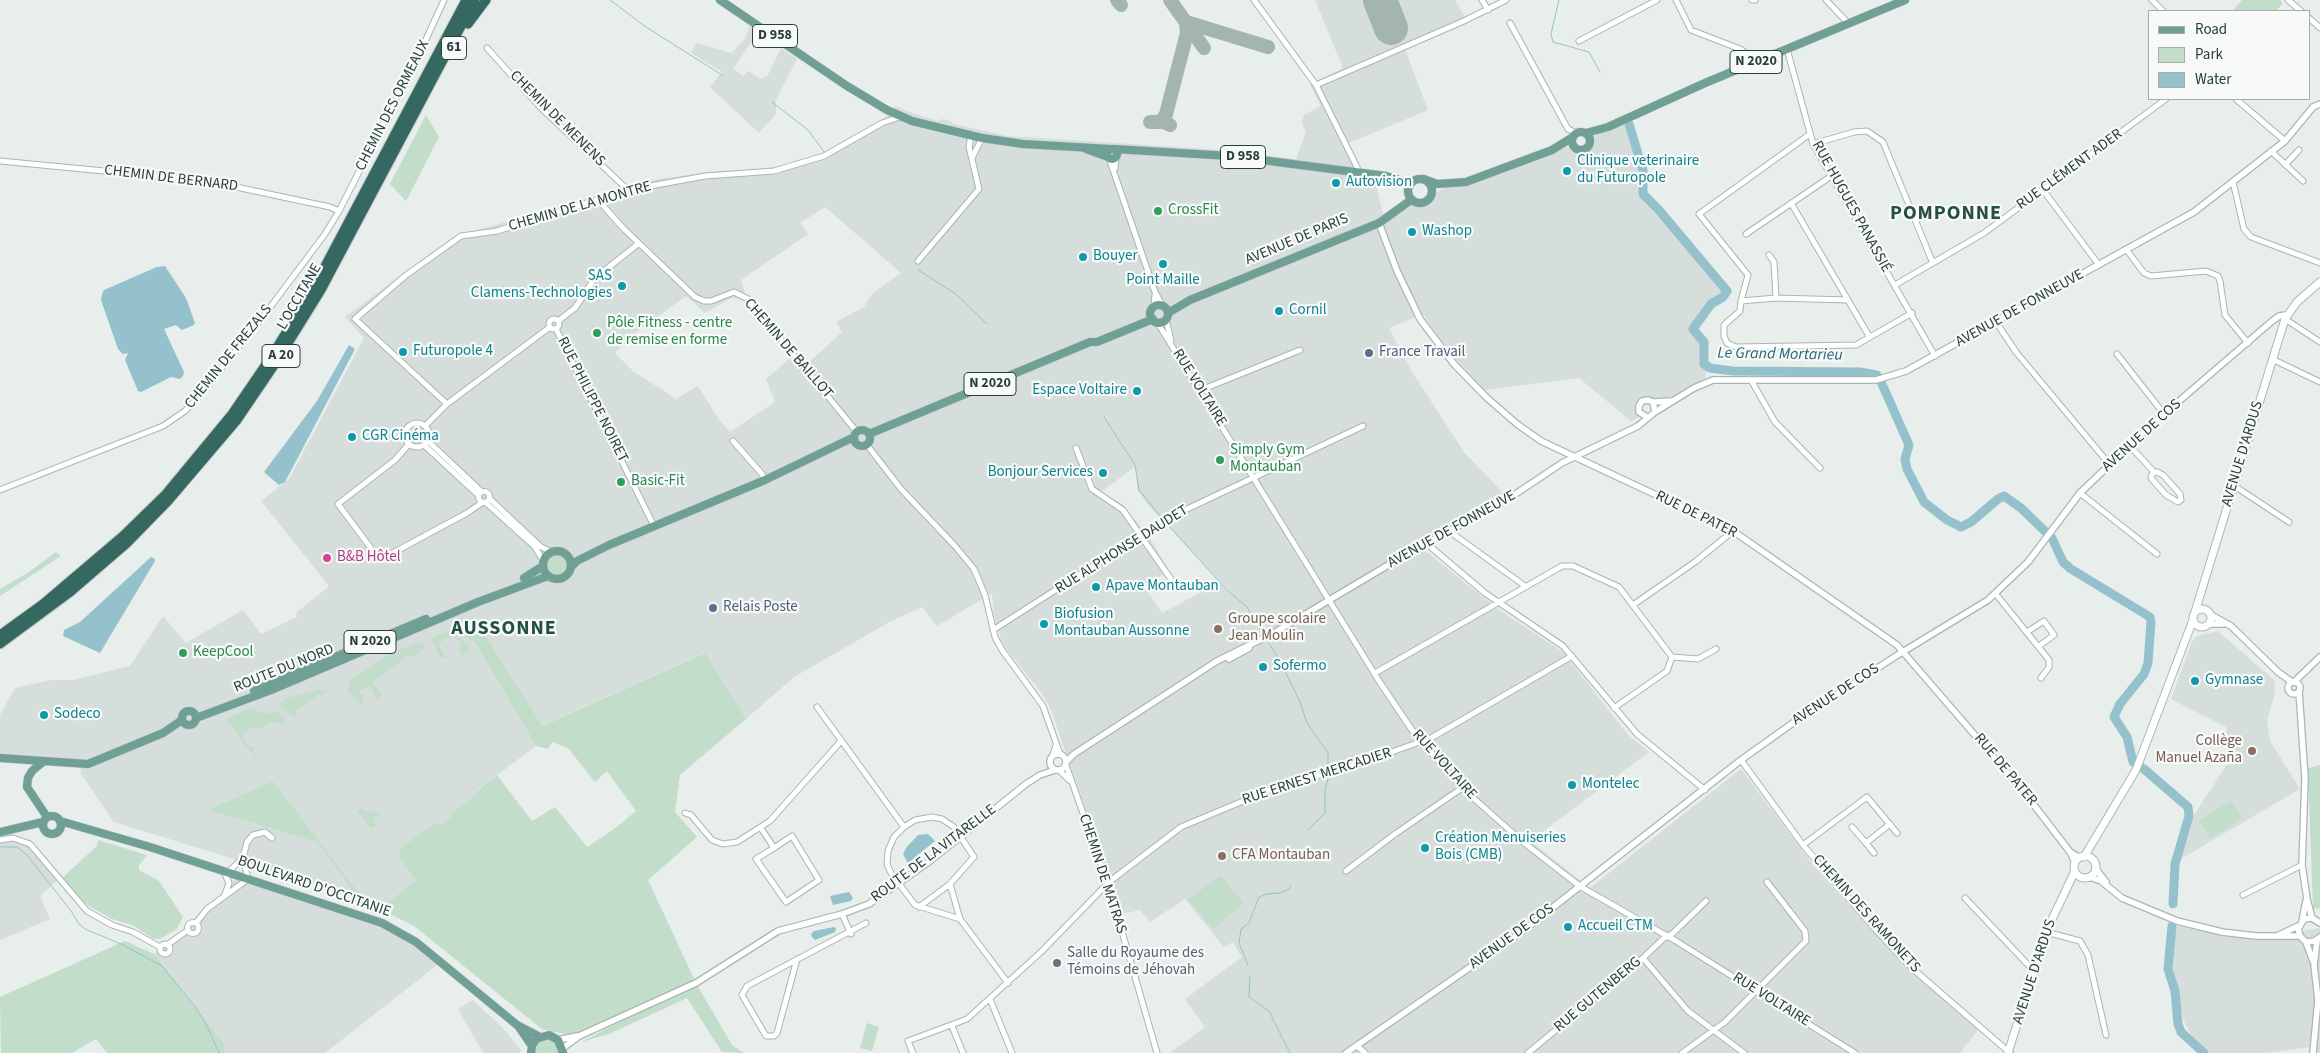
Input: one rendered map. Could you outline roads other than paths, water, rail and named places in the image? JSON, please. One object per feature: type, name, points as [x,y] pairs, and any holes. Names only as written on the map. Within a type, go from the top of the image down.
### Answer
[{"type":"highway","name":"61","points":[[438,54],[462,0]]},
{"type":"highway","name":"L'OCCITANE","points":[[0,635],[43,604],[123,536],[165,495],[232,414],[271,357],[310,294],[466,0]]},
{"type":"highway","name":"L'OCCITANE","points":[[0,644],[70,593],[127,543],[168,501],[236,420],[277,361],[317,297],[475,0]]},
{"type":"highway","name":"61","points":[[424,96],[477,10],[486,0]]},
{"type":"main road","name":"D 958","points":[[720,0],[887,110],[931,125],[982,138],[1023,144],[1079,147],[1112,154],[1126,149],[1230,156],[1358,174],[1386,176],[1410,183]]},
{"type":"main road","name":"N 2020","points":[[1588,136],[1758,60],[1905,0]]},
{"type":"main road","name":"D 958","points":[[829,73],[890,108],[931,125]]},
{"type":"main road","points":[[1552,150],[1574,135],[1588,136],[1590,144],[1584,150],[1578,150],[1574,146],[1574,135]]},
{"type":"main road","points":[[1455,184],[1432,195],[1423,203],[1411,200],[1407,190],[1410,183],[1416,179],[1424,179],[1437,184],[1455,184],[1475,180],[1552,150],[1574,146]]},
{"type":"main road","points":[[1424,179],[1430,184],[1432,195]]},
{"type":"main road","name":"AVENUE DE PARIS","points":[[869,434],[1090,342],[1095,338],[1379,222],[1411,200]]},
{"type":"main road","points":[[2286,318],[2297,302],[2320,282]]},
{"type":"main road","name":"AVENUE D'ARDUS","points":[[2195,612],[2286,318]]},
{"type":"main road","points":[[609,545],[577,556],[552,552],[543,564],[548,576],[560,579],[567,575],[577,561],[609,545],[810,460],[856,437],[865,430],[869,434],[870,441],[867,445],[863,446],[856,437]]},
{"type":"main road","points":[[567,555],[571,567]]},
{"type":"main road","name":"ROUTE DU NORD","points":[[195,716],[528,576],[543,564]]},
{"type":"main road","name":"ROUTE DU NORD","points":[[195,716],[271,690],[478,602],[538,578],[548,576]]},
{"type":"main road","points":[[2185,638],[2206,626],[2209,613],[2201,592]]},
{"type":"main road","points":[[2096,840],[2092,860],[2095,868],[2090,877],[2081,877],[2075,871],[2080,859],[2096,840],[2140,761],[2195,612],[2202,609],[2209,613]]},
{"type":"main road","points":[[2193,620],[2196,625],[2206,626]]},
{"type":"main road","points":[[0,758],[80,765],[92,763],[163,733],[182,720],[184,712],[189,710],[195,716]]},
{"type":"main road","points":[[43,762],[32,770],[28,778],[27,787],[45,823]]},
{"type":"main road","name":"BOULEVARD D'OCCITANIE","points":[[0,832],[45,823],[55,816],[60,825]]},
{"type":"main road","name":"BOULEVARD D'OCCITANIE","points":[[45,823],[48,834],[54,834],[60,825]]},
{"type":"main road","name":"BOULEVARD D'OCCITANIE","points":[[60,825],[75,826],[114,836],[226,871],[357,914],[403,933],[517,1025],[540,1036],[550,1035],[558,1040]]},
{"type":"main road","points":[[2080,859],[2092,860]]},
{"type":"main road","name":"AVENUE D'ARDUS","points":[[2009,1053],[2046,932],[2075,871]]},
{"type":"main road","name":"AVENUE D'ARDUS","points":[[2065,892],[2074,881],[2081,877]]},
{"type":"main road","name":"BOULEVARD D'OCCITANIE","points":[[517,1025],[531,1051]]},
{"type":"main road","points":[[531,1051],[540,1036]]},
{"type":"main road","points":[[558,1040],[563,1051]]},
{"type":"street","name":"CHEMIN DES ORMEAUX","points":[[339,211],[423,46],[444,0]]},
{"type":"street","points":[[1254,0],[1316,85],[1357,167],[1358,174]]},
{"type":"street","points":[[1482,0],[1488,10]]},
{"type":"street","points":[[1316,85],[1488,10],[1506,0]]},
{"type":"street","points":[[1578,41],[1657,0]]},
{"type":"street","points":[[1676,0],[1691,30],[1740,49],[1758,60]]},
{"type":"street","points":[[1826,0],[1848,23]]},
{"type":"street","points":[[2152,0],[2162,10]]},
{"type":"street","points":[[2288,0],[2300,10]]},
{"type":"street","points":[[2310,19],[2320,28]]},
{"type":"street","points":[[1510,23],[1568,129],[1574,135]]},
{"type":"street","name":"CHEMIN DE MENENS","points":[[487,48],[541,108],[628,190]]},
{"type":"street","name":"RUE HUGUES PANASSIÉ","points":[[1787,49],[1813,144],[1830,177],[1912,313],[1935,356]]},
{"type":"street","name":"RUE CLÉMENT ADER","points":[[1895,285],[1932,261],[1984,233],[2165,100]]},
{"type":"street","points":[[2237,100],[2285,140]]},
{"type":"street","name":"AVENUE DE FONNEUVE","points":[[1057,770],[1064,759],[1203,672],[1217,661],[1272,634],[1426,544],[1508,499],[1573,458],[1633,428],[1704,383],[1722,379],[1876,380],[1906,371],[1935,356],[2194,212],[2285,140],[2313,107],[2320,104]]},
{"type":"street","points":[[882,123],[888,116],[887,110]]},
{"type":"street","name":"CHEMIN DE LA MONTRE","points":[[447,404],[355,319],[405,276],[461,236],[498,231],[628,190],[705,176],[774,171],[824,156],[894,117],[903,117]]},
{"type":"street","points":[[1813,144],[1854,132],[1867,131],[1883,142],[1932,261]]},
{"type":"street","points":[[1810,134],[1699,214],[1748,275],[1740,311],[1724,325],[1724,336],[1727,343],[1736,347],[1856,345],[1912,313]]},
{"type":"street","points":[[918,261],[979,189],[969,147],[971,135]]},
{"type":"street","points":[[972,158],[982,138]]},
{"type":"street","points":[[2286,165],[2299,150]]},
{"type":"street","points":[[2272,151],[2303,181]]},
{"type":"street","name":"RUE VOLTAIRE","points":[[1112,154],[1115,171],[1171,342],[1329,600],[1375,673],[1422,742],[1462,788],[1581,887],[1667,936],[1855,1053]]},
{"type":"street","name":"CHEMIN DE BERNARD","points":[[0,161],[208,181],[330,207],[339,211]]},
{"type":"street","points":[[1746,234],[1830,177]]},
{"type":"street","points":[[2234,182],[2244,229],[2251,237],[2320,263]]},
{"type":"street","points":[[2043,190],[2099,265]]},
{"type":"street","name":"CHEMIN DE BAILLOT","points":[[598,200],[638,244],[695,297],[704,301],[711,301],[734,292],[748,300],[856,437]]},
{"type":"street","points":[[1791,203],[1869,336]]},
{"type":"street","name":"CHEMIN DE FREZALS","points":[[0,490],[163,426],[185,411],[262,318],[339,211]]},
{"type":"street","name":"RUE DE PATER","points":[[1379,222],[1397,271],[1417,312],[1454,364],[1486,397],[1535,437],[1573,458],[1733,531],[1874,629],[1903,652],[2024,792],[2070,852],[2080,859]]},
{"type":"street","points":[[550,327],[550,320],[558,321],[575,308],[595,278],[638,244]]},
{"type":"street","points":[[2126,249],[2144,273],[2151,276],[2206,271],[2218,276],[2225,315],[2248,343]]},
{"type":"street","points":[[1769,255],[1774,262],[1776,298]]},
{"type":"street","points":[[1742,301],[1776,298],[1848,300]]},
{"type":"street","name":"RUE VOLTAIRE","points":[[1160,313],[1171,342]]},
{"type":"street","name":"AVENUE DE COS","points":[[1346,1053],[1524,930],[1706,790],[1741,760],[1797,720],[1988,600],[2028,562],[2080,493],[2164,414],[2279,316],[2286,318]]},
{"type":"street","points":[[2286,318],[2320,342]]},
{"type":"street","points":[[550,327],[556,329],[559,325],[558,321]]},
{"type":"street","points":[[1996,322],[2016,352],[2110,465]]},
{"type":"street","points":[[426,425],[447,404],[550,327]]},
{"type":"street","name":"RUE PHILIPPE NOIRET","points":[[556,329],[654,526]]},
{"type":"street","points":[[1201,390],[1300,350]]},
{"type":"street","points":[[2117,354],[2164,414]]},
{"type":"street","points":[[2272,359],[2320,382]]},
{"type":"street","points":[[1751,380],[1775,422],[1820,468]]},
{"type":"street","points":[[1633,428],[1638,422],[1639,406],[1642,401],[1648,400],[1653,402],[1656,412]]},
{"type":"street","name":"AVENUE DE FONNEUVE","points":[[1653,402],[1663,403],[1676,400]]},
{"type":"street","points":[[1639,412],[1648,417]]},
{"type":"street","points":[[416,422],[426,425],[429,431],[428,441],[424,445],[416,447],[409,444],[405,436],[407,427],[416,422]]},
{"type":"street","name":"RUE ALPHONSE DAUDET","points":[[993,630],[1186,509],[1255,479],[1363,426]]},
{"type":"street","points":[[428,441],[534,547],[543,564]]},
{"type":"street","points":[[733,441],[765,480]]},
{"type":"street","points":[[409,444],[395,460],[338,504],[376,555],[383,557],[389,555],[471,510],[483,498]]},
{"type":"street","points":[[424,445],[541,547],[552,552]]},
{"type":"street","name":"CHEMIN DE MATRAS","points":[[867,445],[916,507],[969,561],[983,588],[993,630],[1002,650],[1043,706],[1064,759],[1107,885],[1157,1053]]},
{"type":"street","points":[[2130,446],[2154,472],[2163,475],[2180,494],[2181,500],[2178,502],[2166,496],[2152,478],[2154,472]]},
{"type":"street","points":[[1076,448],[1092,490],[1119,506],[1177,588]]},
{"type":"street","points":[[2233,485],[2289,522]]},
{"type":"street","points":[[2080,493],[2157,554]]},
{"type":"street","points":[[1449,531],[1525,586]]},
{"type":"street","points":[[1633,605],[1695,562],[1733,531]]},
{"type":"street","points":[[1426,544],[1497,602],[1563,646],[1637,734],[1706,790]]},
{"type":"street","points":[[1375,673],[1562,566],[1573,566],[1619,586],[1672,657],[1698,659],[1716,649]]},
{"type":"street","points":[[1995,593],[2049,660],[2050,666],[2041,678]]},
{"type":"street","points":[[2209,613],[2225,622],[2278,672],[2296,686],[2305,766],[2302,865],[2306,899],[2300,924],[2300,936]]},
{"type":"street","points":[[2027,632],[2044,621],[2054,634],[2039,646]]},
{"type":"street","points":[[2206,626],[2218,623],[2233,630]]},
{"type":"street","name":"RUE ERNEST MERCADIER","points":[[912,1053],[908,1041],[967,1019],[1008,983],[1107,885],[1181,827],[1274,788],[1422,742],[1572,656]]},
{"type":"street","points":[[1614,708],[1667,671],[1672,657]]},
{"type":"street","points":[[2289,690],[2296,686],[2320,658]]},
{"type":"street","points":[[2278,672],[2298,706]]},
{"type":"street","points":[[2289,690],[2296,686]]},
{"type":"street","points":[[817,707],[904,827]]},
{"type":"street","points":[[685,813],[691,815],[712,840],[723,844],[737,842],[761,828],[784,806],[841,741]]},
{"type":"street","points":[[1056,742],[1053,755],[1064,759]]},
{"type":"street","name":"ROUTE DE LA VITARELLE","points":[[558,1040],[579,1036],[696,983],[778,931],[842,914],[869,904],[1040,775],[1053,755]]},
{"type":"street","name":"CHEMIN DES RAMONETS","points":[[1741,760],[1803,845],[1876,930],[1913,969],[2009,1053]]},
{"type":"street","points":[[1050,762],[1057,770]]},
{"type":"street","name":"CHEMIN DE MATRAS","points":[[1057,770],[1071,782]]},
{"type":"street","name":"ROUTE DE LA VITARELLE","points":[[1040,775],[1057,770]]},
{"type":"street","points":[[1346,872],[1395,834],[1462,788]]},
{"type":"street","points":[[1803,845],[1868,798],[1897,833]]},
{"type":"street","points":[[919,907],[950,884],[974,857],[951,824],[938,818],[925,818],[904,827],[894,837],[887,858],[891,873],[912,902],[919,907],[960,919]]},
{"type":"street","points":[[1866,843],[1890,824]]},
{"type":"street","points":[[1852,827],[1874,853]]},
{"type":"street","points":[[761,828],[774,848]]},
{"type":"street","points":[[0,840],[13,838],[30,844],[87,911],[112,925],[133,932],[160,947],[167,945],[188,930],[193,933],[197,931],[196,923],[207,909],[224,894],[248,879],[243,858],[247,842],[253,835],[265,832],[272,838]]},
{"type":"street","points":[[792,836],[819,880],[786,902],[756,859],[774,848],[792,836]]},
{"type":"street","points":[[224,894],[229,884],[226,871],[243,858]]},
{"type":"street","points":[[2243,895],[2302,865]]},
{"type":"street","points":[[2095,868],[2112,889]]},
{"type":"street","points":[[2090,877],[2101,881],[2122,898],[2177,922],[2222,932],[2256,936],[2300,936],[2306,942],[2314,966],[2318,1000],[2313,1053]]},
{"type":"street","points":[[1682,1053],[1712,1032],[1806,940],[1805,931],[1767,882]]},
{"type":"street","points":[[950,884],[960,919],[1008,983]]},
{"type":"street","points":[[1966,898],[2034,970]]},
{"type":"street","points":[[2279,935],[2300,924],[2317,919],[2306,899]]},
{"type":"street","name":"RUE GUTENBERG","points":[[1528,1053],[1643,958],[1706,901]]},
{"type":"street","points":[[842,914],[850,932]]},
{"type":"street","points":[[797,959],[777,1033],[774,1036],[766,1036],[743,992],[746,986],[797,959],[850,932],[866,923]]},
{"type":"street","points":[[2046,932],[2080,941],[2088,955],[2106,1034]]},
{"type":"street","points":[[2306,942],[2319,939],[2314,966]]},
{"type":"street","points":[[160,947],[161,953],[167,954],[170,949],[167,945]]},
{"type":"street","points":[[1643,958],[1688,1011],[1712,1032],[1744,1053]]},
{"type":"street","points":[[990,999],[1012,1053]]},
{"type":"street","points":[[952,1026],[963,1053]]},
{"type":"street","name":"ROUTE DE LA VITARELLE","points":[[563,1051],[579,1036]]},
{"type":"street","points":[[1358,1046],[1365,1053]]},
{"type":"water","points":[[165,266],[186,298],[195,323],[182,330],[176,325],[164,329],[184,372],[183,376],[180,379],[171,377],[141,392],[138,391],[125,360],[128,353],[123,354],[118,349],[101,300],[102,294],[104,290],[157,267]]},
{"type":"water","points":[[349,345],[355,349],[285,482],[279,485],[264,472],[317,401]]},
{"type":"water","points":[[151,557],[155,561],[100,653],[63,636],[64,630],[80,622]]},
{"type":"water","points":[[928,834],[935,841],[908,863],[903,854],[906,848],[918,835]]},
{"type":"water","points":[[849,892],[853,898],[851,901],[833,905],[830,896]]},
{"type":"water","points":[[836,928],[835,932],[815,940],[812,937],[811,934],[814,931]]},
{"type":"waterway","points":[[610,0],[646,27],[722,75]]},
{"type":"waterway","name":"Le Grand Mortarieu","points":[[1559,0],[1551,34],[1553,42],[1589,52],[1600,72]]},
{"type":"waterway","points":[[772,102],[808,130],[825,153]]},
{"type":"waterway","name":"Le Grand Mortarieu","points":[[1629,124],[1643,170],[1643,194],[1658,209],[1727,291],[1723,297],[1711,304],[1693,329],[1704,342],[1704,364],[1710,368],[1733,371],[1860,372],[1877,375]]},
{"type":"waterway","points":[[918,270],[956,294],[987,324]]},
{"type":"waterway","name":"Le Grand Mortarieu","points":[[1882,384],[1909,445],[1905,459],[1907,469],[1924,502],[1947,520],[1961,527],[1971,522],[2004,496],[2021,508],[2052,538],[2063,562],[2071,569],[2150,617],[2148,663],[2144,674],[2120,704],[2114,717],[2127,737],[2133,762],[2144,769],[2188,807],[2189,816],[2175,864],[2173,904]]},
{"type":"waterway","points":[[1104,417],[1135,465],[1139,490],[1162,518]]},
{"type":"waterway","points":[[1167,524],[1226,589],[1247,607],[1263,634]]},
{"type":"waterway","points":[[1267,640],[1280,661],[1300,702],[1307,723],[1328,753],[1328,767]]},
{"type":"waterway","points":[[1308,830],[1325,813],[1325,790],[1329,776]]},
{"type":"waterway","points":[[0,847],[17,847],[27,855],[79,924],[85,929],[121,944],[162,966],[194,1005],[207,1026],[219,1053]]},
{"type":"waterway","points":[[1248,965],[1239,943],[1241,929],[1249,923],[1259,897],[1280,893],[1289,889],[1291,885]]},
{"type":"waterway","name":"Le Grand Mortarieu","points":[[2172,926],[2168,969],[2175,991],[2178,1024],[2181,1032],[2204,1053]]},
{"type":"waterway","points":[[1250,977],[1249,997],[1269,1011],[1290,1053]]},
{"type":"place","name":"Clinique veterinaire du Futuropole","points":[[1567,171]]},
{"type":"place","name":"Autovision","points":[[1336,183]]},
{"type":"place","name":"CrossFit","points":[[1158,211]]},
{"type":"place","name":"Washop","points":[[1412,232]]},
{"type":"place","name":"Bouyer","points":[[1083,257]]},
{"type":"place","name":"Point Maille","points":[[1163,264]]},
{"type":"place","name":"SAS Clamens-Technologies","points":[[622,286]]},
{"type":"place","name":"Cornil","points":[[1279,311]]},
{"type":"place","name":"Pôle Fitness - centre de remise en forme","points":[[597,333]]},
{"type":"place","name":"Futuropole 4","points":[[403,352]]},
{"type":"place","name":"France Travail","points":[[1369,353]]},
{"type":"place","name":"Espace Voltaire","points":[[1137,391]]},
{"type":"place","name":"CGR Cinéma","points":[[352,437]]},
{"type":"place","name":"Simply Gym Montauban","points":[[1220,460]]},
{"type":"place","name":"Bonjour Services","points":[[1103,473]]},
{"type":"place","name":"Basic-Fit","points":[[621,482]]},
{"type":"place","name":"B&B Hôtel","points":[[327,558]]},
{"type":"place","name":"Apave Montauban","points":[[1096,587]]},
{"type":"place","name":"Relais Poste","points":[[713,608]]},
{"type":"place","name":"Biofusion Montauban Aussonne","points":[[1044,624]]},
{"type":"place","name":"Groupe scolaire Jean Moulin","points":[[1218,629]]},
{"type":"place","name":"KeepCool","points":[[183,653]]},
{"type":"place","name":"Sofermo","points":[[1263,667]]},
{"type":"place","name":"Gymnase","points":[[2195,681]]},
{"type":"place","name":"Sodeco","points":[[44,715]]},
{"type":"place","name":"Collège Manuel Azaña","points":[[2252,751]]},
{"type":"place","name":"Montelec","points":[[1572,785]]},
{"type":"place","name":"Création Menuiseries Bois (CMB)","points":[[1425,848]]},
{"type":"place","name":"CFA Montauban","points":[[1222,856]]},
{"type":"place","name":"Accueil CTM","points":[[1568,927]]},
{"type":"place","name":"Salle du Royaume des Témoins de Jéhovah","points":[[1057,963]]},
{"type":"district","name":"POMPONNE","points":[[1946,215]]},
{"type":"district","name":"AUSSONNE","points":[[504,630]]}]
